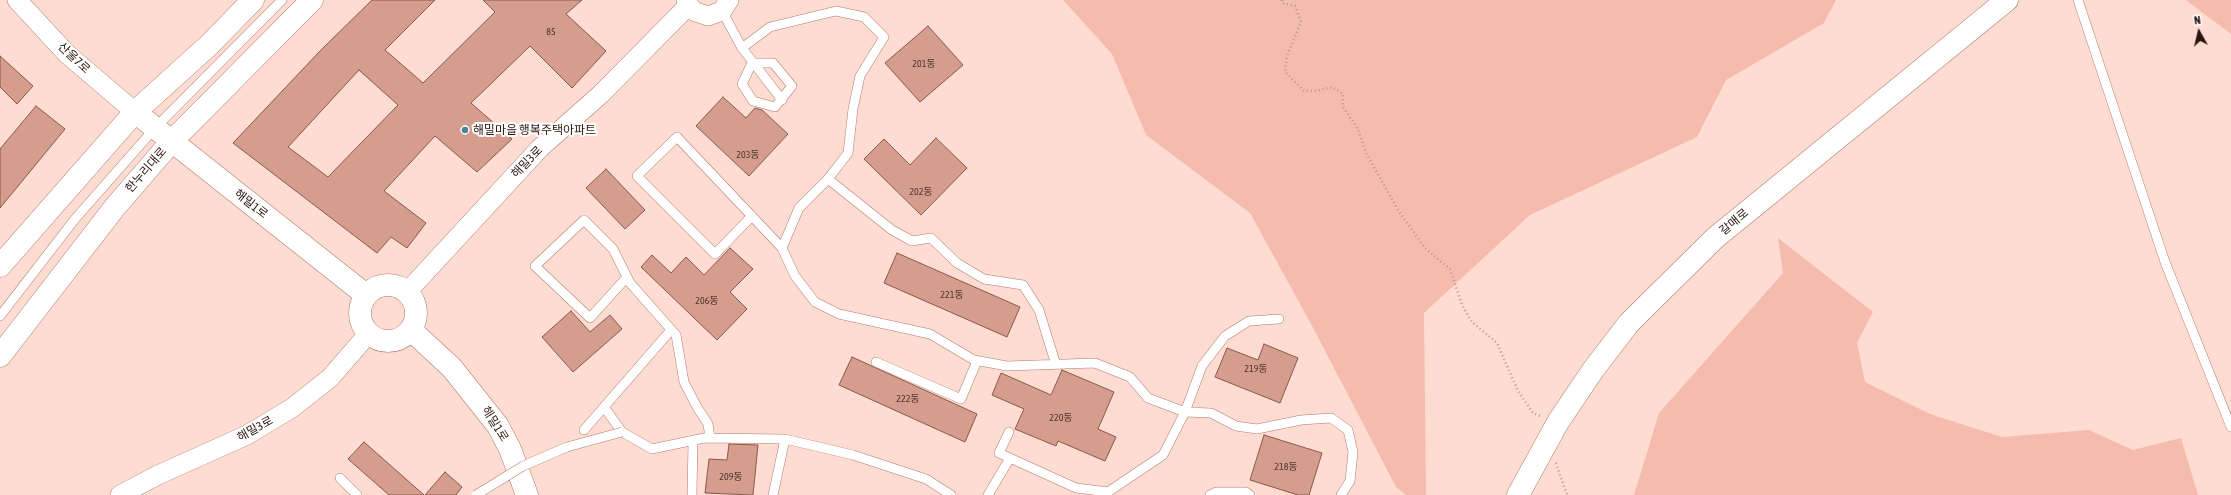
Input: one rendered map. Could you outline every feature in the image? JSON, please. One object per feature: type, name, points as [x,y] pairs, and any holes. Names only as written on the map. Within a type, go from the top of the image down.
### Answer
[{"type":"street","name":"산울7로","points":[[17,0],[67,54],[135,112]]},
{"type":"street","points":[[0,266],[135,112],[209,45],[253,0]]},
{"type":"street","name":"한누리대로","points":[[0,356],[115,207],[172,141],[312,0]]},
{"type":"street","name":"갈매로","points":[[1518,495],[1553,431],[1593,370],[1629,323],[1715,238],[2007,0]]},
{"type":"street","points":[[687,3],[700,15],[716,15],[726,6]]},
{"type":"street","name":"해밀3로","points":[[407,292],[540,148],[601,94],[687,3]]},
{"type":"street","name":"해밀1로","points":[[135,112],[366,296]]},
{"type":"street","points":[[382,286],[400,287],[407,292],[416,306],[417,315],[411,330],[405,336],[391,341],[383,340],[369,333],[361,319],[362,303],[366,296],[373,289],[382,286]]},
{"type":"street","name":"해밀1로","points":[[411,330],[452,368],[498,426],[510,449],[524,483],[526,495]]},
{"type":"street","name":"해밀3로","points":[[120,495],[158,475],[247,435],[292,408],[330,378],[369,333]]},
{"type":"lane","points":[[0,316],[75,219],[155,128],[282,0]]},
{"type":"lane","points":[[2078,0],[2165,262],[2231,427]]},
{"type":"lane","points":[[726,6],[742,48],[752,63],[782,100]]},
{"type":"lane","points":[[742,48],[770,27],[836,11],[864,17],[884,37],[860,76],[853,109],[848,154],[828,179],[799,208],[782,248]]},
{"type":"lane","points":[[752,63],[772,63],[792,86],[775,107],[753,101],[742,84],[752,63]]},
{"type":"lane","points":[[752,216],[715,254],[637,176],[677,137],[752,216],[782,248],[795,276],[815,302],[839,314],[930,334],[977,361],[1007,366],[1095,364],[1130,378],[1148,398],[1185,412],[1211,413],[1236,426],[1257,429],[1301,420],[1331,418],[1348,430],[1353,452],[1350,481],[1341,495]]},
{"type":"lane","points":[[828,179],[892,230],[912,241],[932,238],[956,263],[984,279],[1023,285],[1039,310],[1056,365]]},
{"type":"lane","points":[[627,277],[590,318],[535,266],[584,220],[613,249],[627,277],[630,283],[676,335],[684,382],[708,424],[710,438]]},
{"type":"lane","points":[[1009,432],[999,453],[1076,488],[1108,492],[1163,455],[1185,412],[1202,366],[1225,336],[1249,322],[1279,319]]},
{"type":"lane","points":[[584,430],[671,330]]},
{"type":"lane","points":[[876,362],[961,399],[977,361]]},
{"type":"lane","points":[[604,407],[622,432],[652,450],[710,438],[785,439],[860,457],[926,479],[949,494]]},
{"type":"lane","points":[[476,495],[523,466],[567,447],[622,432]]},
{"type":"lane","points":[[774,495],[785,439]]},
{"type":"lane","points":[[692,495],[693,441]]},
{"type":"lane","points":[[988,495],[1010,458]]},
{"type":"lane","points":[[340,478],[357,495]]},
{"type":"lane","points":[[1114,495],[1118,485]]},
{"type":"lane","points":[[1210,495],[1216,492],[1246,492],[1250,495]]},
{"type":"path","points":[[1282,0],[1282,3],[1295,6],[1301,22],[1287,56],[1285,72],[1304,91],[1316,91],[1332,87],[1343,94],[1343,107],[1358,129],[1366,153],[1398,210],[1425,248],[1450,269],[1462,305],[1472,322],[1497,343],[1518,391],[1533,413],[1553,431],[1567,495]]},
{"type":"shaded area","points":[[1063,0],[1836,0],[1824,23],[1726,80],[1697,137],[1530,215],[1424,313],[1426,495],[1406,495],[1396,487],[1311,324],[1250,213],[1146,135],[1112,54]]},
{"type":"shaded area","points":[[2186,0],[2231,0],[2231,34],[2187,1]]},
{"type":"shaded area","points":[[1778,238],[1873,312],[1857,343],[1865,382],[1930,414],[2002,437],[2089,430],[2133,450],[2181,438],[2198,495],[1634,495],[1659,413],[1783,273]]},
{"type":"building","name":"해밀마을 행복주택아파트","points":[[372,0],[435,0],[385,50],[423,83],[495,12],[483,0],[582,0],[566,14],[606,51],[572,88],[530,46],[471,103],[512,139],[477,172],[435,136],[384,191],[426,223],[407,248],[391,237],[377,253],[233,143],[320,51]],"holes":[[[359,70],[398,105],[328,177],[288,147]]]},
{"type":"building","points":[[928,26],[963,65],[920,102],[885,63]]},
{"type":"building","points":[[0,56],[33,86],[17,104],[0,87]]},
{"type":"building","points":[[723,97],[746,118],[755,108],[762,110],[788,134],[749,176],[696,126]]},
{"type":"building","points":[[36,106],[65,129],[0,208],[0,149]]},
{"type":"building","points":[[936,138],[967,168],[921,215],[864,159],[884,139],[910,165]]},
{"type":"building","points":[[606,169],[645,210],[625,229],[586,188]]},
{"type":"building","points":[[730,248],[753,269],[730,292],[747,309],[717,340],[641,267],[652,255],[671,273],[686,257],[704,275]]},
{"type":"building","points":[[897,253],[1020,307],[1007,337],[884,283]]},
{"type":"building","points":[[571,311],[590,332],[610,315],[622,329],[573,372],[542,337]]},
{"type":"building","points":[[1264,344],[1298,358],[1280,403],[1215,377],[1227,348],[1258,360]]},
{"type":"building","points":[[852,357],[977,414],[965,442],[839,385]]},
{"type":"building","points":[[1062,370],[1114,392],[1098,429],[1116,437],[1105,461],[1058,441],[1056,446],[1015,429],[1024,409],[992,395],[1001,373],[1051,395]]},
{"type":"building","points":[[1264,435],[1322,453],[1309,495],[1298,495],[1250,480]]},
{"type":"building","points":[[364,442],[424,495],[389,495],[348,459]]},
{"type":"building","points":[[729,444],[758,445],[753,495],[705,493],[709,459],[727,460]]},
{"type":"building","points":[[445,472],[462,487],[456,495],[425,495]]},
{"type":"place","name":"해밀마을 행복주택아파트","points":[[465,130]]}]
